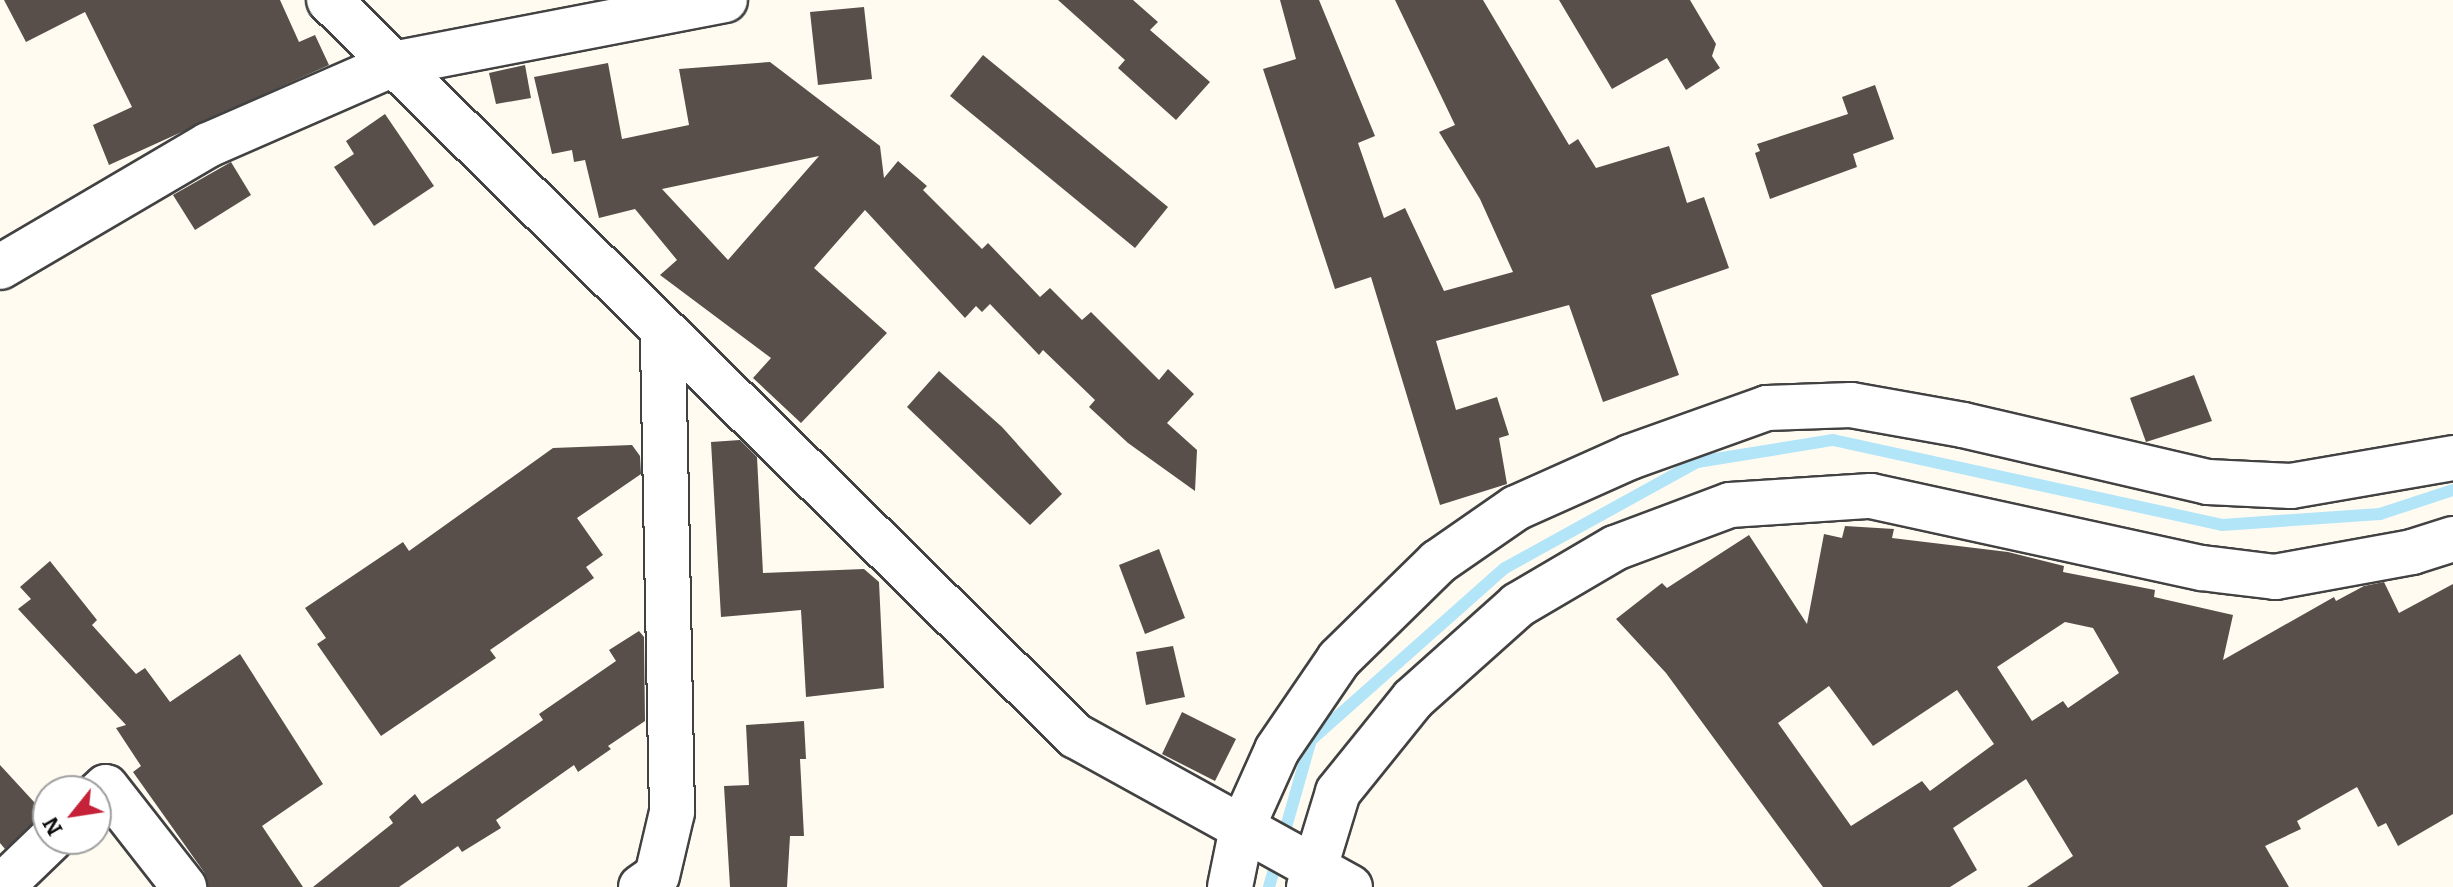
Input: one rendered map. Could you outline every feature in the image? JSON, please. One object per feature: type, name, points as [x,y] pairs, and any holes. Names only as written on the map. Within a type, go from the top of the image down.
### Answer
[{"type":"street","points":[[329,0],[1076,736],[1242,828],[1324,880],[1338,792],[1413,699],[1518,605],[1615,548],[1730,505],[1871,496],[2202,568],[2275,577],[2412,552],[2453,539]]},
{"type":"street","points":[[0,267],[208,145],[393,64],[725,0]]},
{"type":"street","points":[[641,887],[657,876],[672,812],[663,332]]},
{"type":"street","points":[[1230,887],[1242,828],[1277,750],[1339,659],[1438,562],[1516,508],[1630,457],[1767,408],[1851,405],[1963,425],[2208,482],[2291,486],[2453,458]]},
{"type":"street","points":[[112,795],[184,887]]},
{"type":"street","points":[[1,887],[34,855]]},
{"type":"building","points":[[4,0],[280,0],[299,42],[315,35],[329,65],[109,165],[93,125],[132,107],[85,12],[26,42]]},
{"type":"building","points":[[1058,0],[1133,0],[1158,22],[1150,30],[1210,82],[1176,120],[1118,68],[1125,60]]},
{"type":"building","points":[[1280,0],[1319,0],[1375,136],[1358,143],[1384,218],[1405,208],[1444,291],[1513,272],[1480,199],[1439,132],[1455,125],[1395,0],[1483,0],[1569,145],[1578,139],[1596,168],[1669,146],[1687,203],[1704,197],[1729,268],[1651,295],[1679,375],[1603,402],[1569,305],[1436,341],[1456,410],[1497,397],[1509,435],[1499,438],[1507,484],[1440,505],[1371,277],[1335,289],[1263,69],[1296,59]]},
{"type":"building","points":[[1559,0],[1690,0],[1716,44],[1712,56],[1720,68],[1686,90],[1667,58],[1612,89]]},
{"type":"building","points":[[864,7],[872,79],[818,85],[810,12]]},
{"type":"building","points":[[983,55],[1168,207],[1135,248],[950,96]]},
{"type":"building","points":[[770,62],[880,146],[884,178],[898,161],[927,186],[923,190],[982,249],[988,243],[1040,297],[1050,288],[1082,320],[1091,312],[1159,380],[1168,369],[1194,394],[1167,423],[1197,450],[1195,491],[1128,443],[1089,407],[1095,400],[1043,350],[1039,355],[990,304],[982,312],[976,306],[965,318],[865,210],[814,268],[887,333],[801,423],[753,378],[771,358],[660,275],[677,260],[635,209],[599,218],[585,160],[574,162],[572,150],[552,154],[534,77],[608,63],[622,139],[689,125],[679,69]],"holes":[[[819,156],[728,260],[662,189]]]},
{"type":"building","points":[[525,65],[531,98],[496,104],[489,73]]},
{"type":"building","points":[[1875,85],[1894,139],[1853,154],[1857,167],[1770,199],[1755,153],[1760,151],[1757,144],[1848,114],[1842,97]]},
{"type":"building","points":[[385,114],[434,186],[374,226],[334,167],[354,154],[346,141]]},
{"type":"building","points":[[231,162],[251,195],[195,230],[173,195]]},
{"type":"building","points":[[939,371],[1002,427],[1062,494],[1030,525],[907,407]]},
{"type":"building","points":[[2194,375],[2212,421],[2146,442],[2130,398]]},
{"type":"building","points":[[740,440],[757,457],[763,573],[864,569],[879,582],[884,688],[806,697],[801,610],[721,617],[711,442]]},
{"type":"building","points":[[632,445],[640,456],[641,474],[577,518],[603,555],[586,567],[594,578],[490,650],[496,658],[381,736],[317,644],[326,638],[305,608],[403,542],[409,551],[553,448]]},
{"type":"building","points":[[1845,526],[1894,529],[1892,538],[2008,552],[2064,566],[2063,572],[2155,590],[2154,597],[2233,615],[2223,660],[2334,597],[2336,601],[2364,586],[2384,582],[2399,613],[2453,584],[2453,814],[2398,846],[2386,823],[2378,827],[2357,787],[2297,821],[2301,829],[2265,846],[2289,887],[2027,887],[2073,856],[2026,779],[1953,828],[1977,870],[1950,887],[1823,887],[1666,673],[1616,619],[1662,583],[1667,588],[1749,535],[1807,624],[1824,534],[1842,538]],"holes":[[[2065,622],[2093,628],[2119,673],[2068,708],[2063,701],[2032,721],[1997,667]],[[1829,686],[1873,746],[1957,690],[1994,744],[1930,791],[1922,781],[1851,826],[1778,723]]]},
{"type":"building","points":[[1159,549],[1185,618],[1145,634],[1119,565]]},
{"type":"building","points":[[50,561],[97,620],[92,625],[136,674],[145,668],[170,702],[240,654],[323,784],[262,826],[303,887],[208,887],[204,872],[133,772],[141,766],[116,728],[126,725],[18,609],[31,599],[20,587]]},
{"type":"building","points":[[639,631],[644,637],[645,721],[608,746],[611,749],[578,772],[574,765],[496,820],[501,828],[462,852],[458,846],[399,887],[313,887],[393,823],[389,817],[415,794],[422,804],[543,720],[539,714],[616,661],[609,650]]},
{"type":"building","points":[[1173,646],[1185,697],[1146,705],[1136,652]]},
{"type":"building","points":[[1182,712],[1236,739],[1215,781],[1162,754]]},
{"type":"building","points":[[804,721],[806,759],[800,759],[804,836],[790,836],[787,887],[730,887],[724,786],[749,785],[746,725]]},
{"type":"building","points":[[0,765],[32,800],[32,827],[5,849],[0,843]]},
{"type":"waterway","points":[[1269,887],[1311,740],[1505,568],[1697,462],[1833,440],[2222,525],[2380,514],[2453,490]]}]
